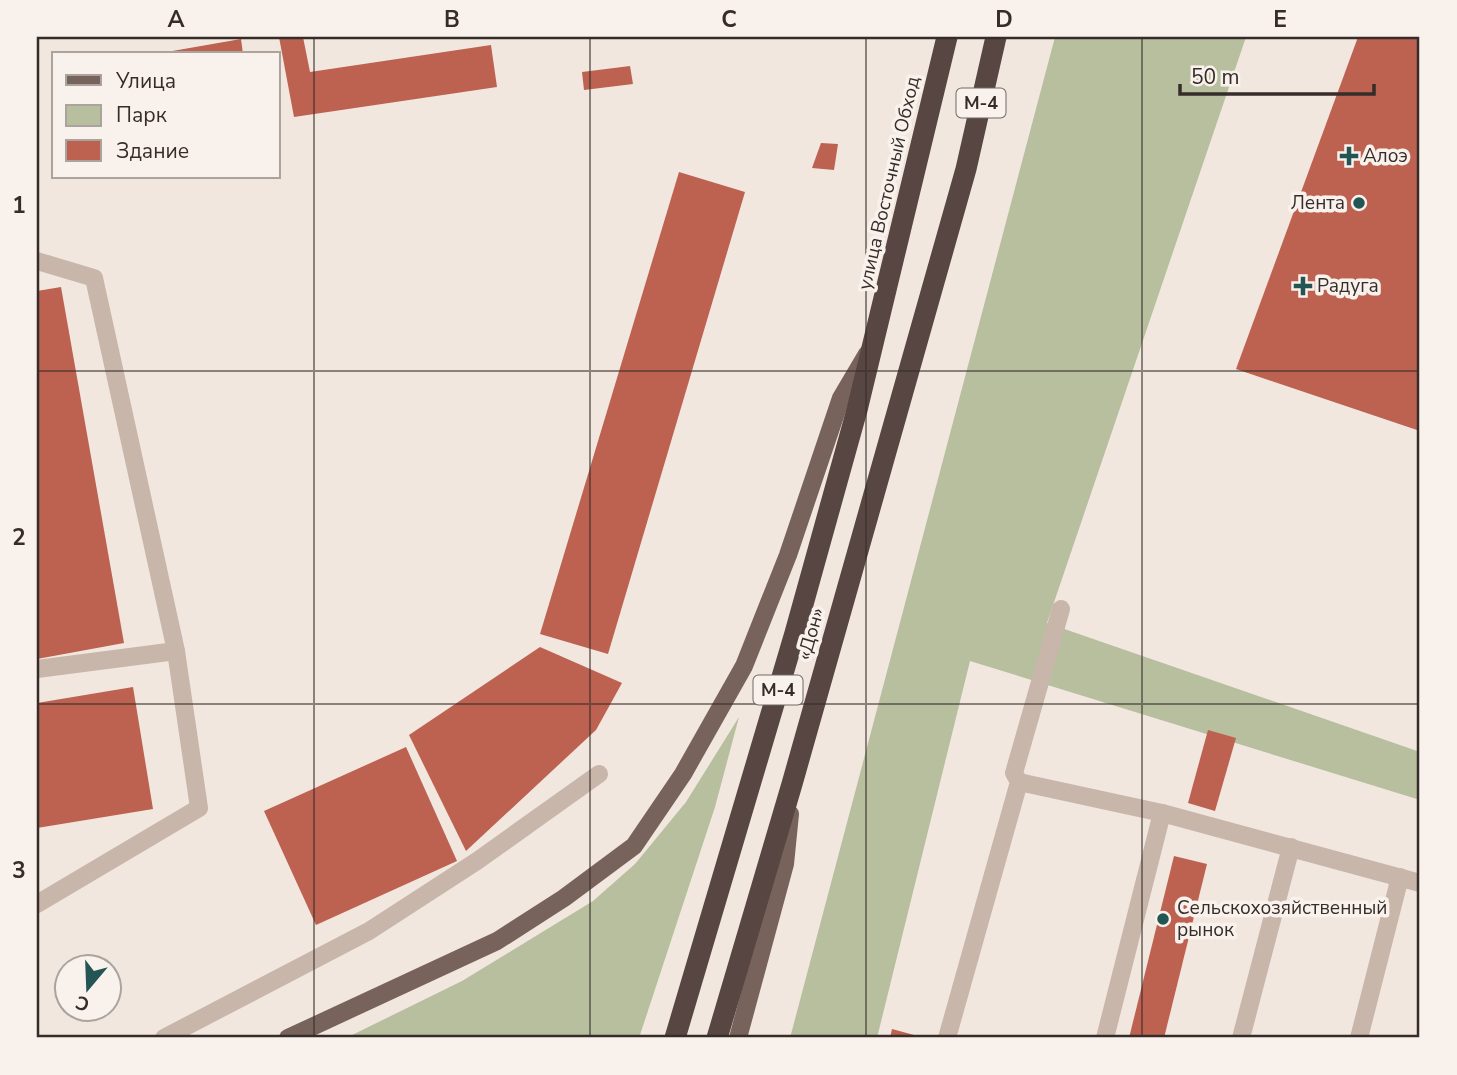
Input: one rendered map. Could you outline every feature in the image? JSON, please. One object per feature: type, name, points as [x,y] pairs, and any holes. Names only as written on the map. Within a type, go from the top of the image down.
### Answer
[{"type":"highway","name":"улица Восточный Обход","points":[[875,339],[947,37]]},
{"type":"highway","name":"«Дон»","points":[[717,1038],[792,784],[966,169],[996,37]]},
{"type":"highway","name":"«Дон»","points":[[675,1038],[791,646],[875,339]]},
{"type":"main road","points":[[288,1038],[496,941],[564,898],[634,846],[683,774],[744,666],[788,555],[841,398],[875,339]]},
{"type":"main road","points":[[738,1038],[785,864],[792,784]]},
{"type":"lane","points":[[37,261],[94,278],[176,650],[200,808],[37,904]]},
{"type":"lane","points":[[947,1038],[1019,782],[1014,773],[1061,609]]},
{"type":"lane","points":[[37,669],[176,650]]},
{"type":"lane","points":[[164,1038],[369,931],[477,861],[599,774]]},
{"type":"lane","points":[[1019,782],[1162,813],[1420,883]]},
{"type":"lane","points":[[1105,1038],[1162,813]]},
{"type":"lane","points":[[1241,1038],[1291,847]]},
{"type":"lane","points":[[1359,1038],[1400,877]]},
{"type":"green space","points":[[1055,37],[1246,37],[1047,623],[1420,752],[1420,800],[970,661],[877,1038],[790,1038]]},
{"type":"green space","points":[[739,717],[715,807],[639,1038],[346,1038],[462,981],[593,901],[635,864],[686,802]]},
{"type":"building","points":[[279,37],[303,37],[310,72],[491,45],[497,87],[294,117]]},
{"type":"building","name":"Лента","points":[[1358,37],[1420,37],[1420,431],[1236,369]]},
{"type":"building","points":[[241,39],[243,52],[167,52]]},
{"type":"building","points":[[630,66],[633,84],[584,90],[582,72]]},
{"type":"building","points":[[821,143],[838,144],[834,170],[812,168]]},
{"type":"building","points":[[679,172],[745,192],[608,654],[540,634]]},
{"type":"building","points":[[61,287],[124,643],[37,659],[37,291]]},
{"type":"building","points":[[540,647],[622,683],[596,730],[466,851],[409,735]]},
{"type":"building","points":[[133,687],[153,809],[37,828],[37,703]]},
{"type":"building","points":[[1208,730],[1236,738],[1215,811],[1188,803]]},
{"type":"building","points":[[406,747],[457,861],[316,925],[264,811]]},
{"type":"building","points":[[1174,856],[1207,864],[1164,1038],[1129,1038]]},
{"type":"building","points":[[892,1029],[914,1035],[913,1038],[890,1038]]},
{"type":"place","name":"Алоэ","points":[[1349,156]]},
{"type":"place","name":"Лента","points":[[1359,203]]},
{"type":"place","name":"Радуга","points":[[1303,286]]},
{"type":"place","name":"Сельскохозяйственный рынок","points":[[1163,919]]}]
